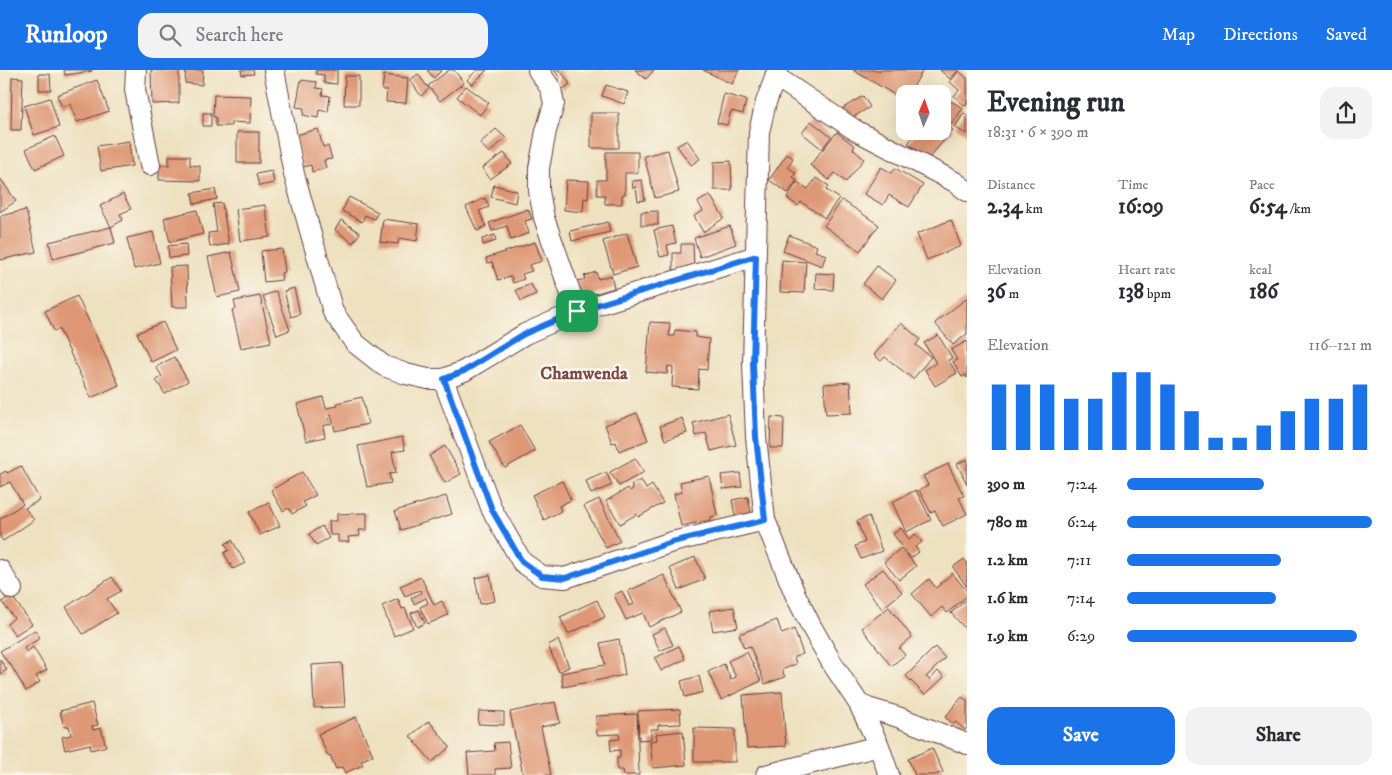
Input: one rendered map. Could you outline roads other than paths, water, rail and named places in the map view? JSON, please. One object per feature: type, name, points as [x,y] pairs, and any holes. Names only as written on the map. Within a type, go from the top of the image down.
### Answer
[{"type":"street","points":[[136,70],[136,90],[150,165]]},
{"type":"street","points":[[274,70],[294,174],[333,312],[355,343],[384,366],[428,379],[444,379],[464,371],[524,334],[577,311],[756,256]]},
{"type":"street","points":[[538,70],[551,89],[554,104],[546,131],[539,168],[539,191],[544,218],[577,311]]},
{"type":"street","points":[[889,775],[864,706],[810,626],[765,520],[756,437],[753,364],[759,132],[766,102],[777,73],[855,130],[955,182],[967,191]]},
{"type":"street","points":[[444,379],[492,510],[522,562],[542,576],[565,578],[672,542],[765,520]]},
{"type":"street","points":[[0,570],[12,589]]},
{"type":"street","points":[[864,706],[967,744]]},
{"type":"street","points":[[766,775],[878,746]]},
{"type":"district","name":"Chamwenda","points":[[584,373]]}]
